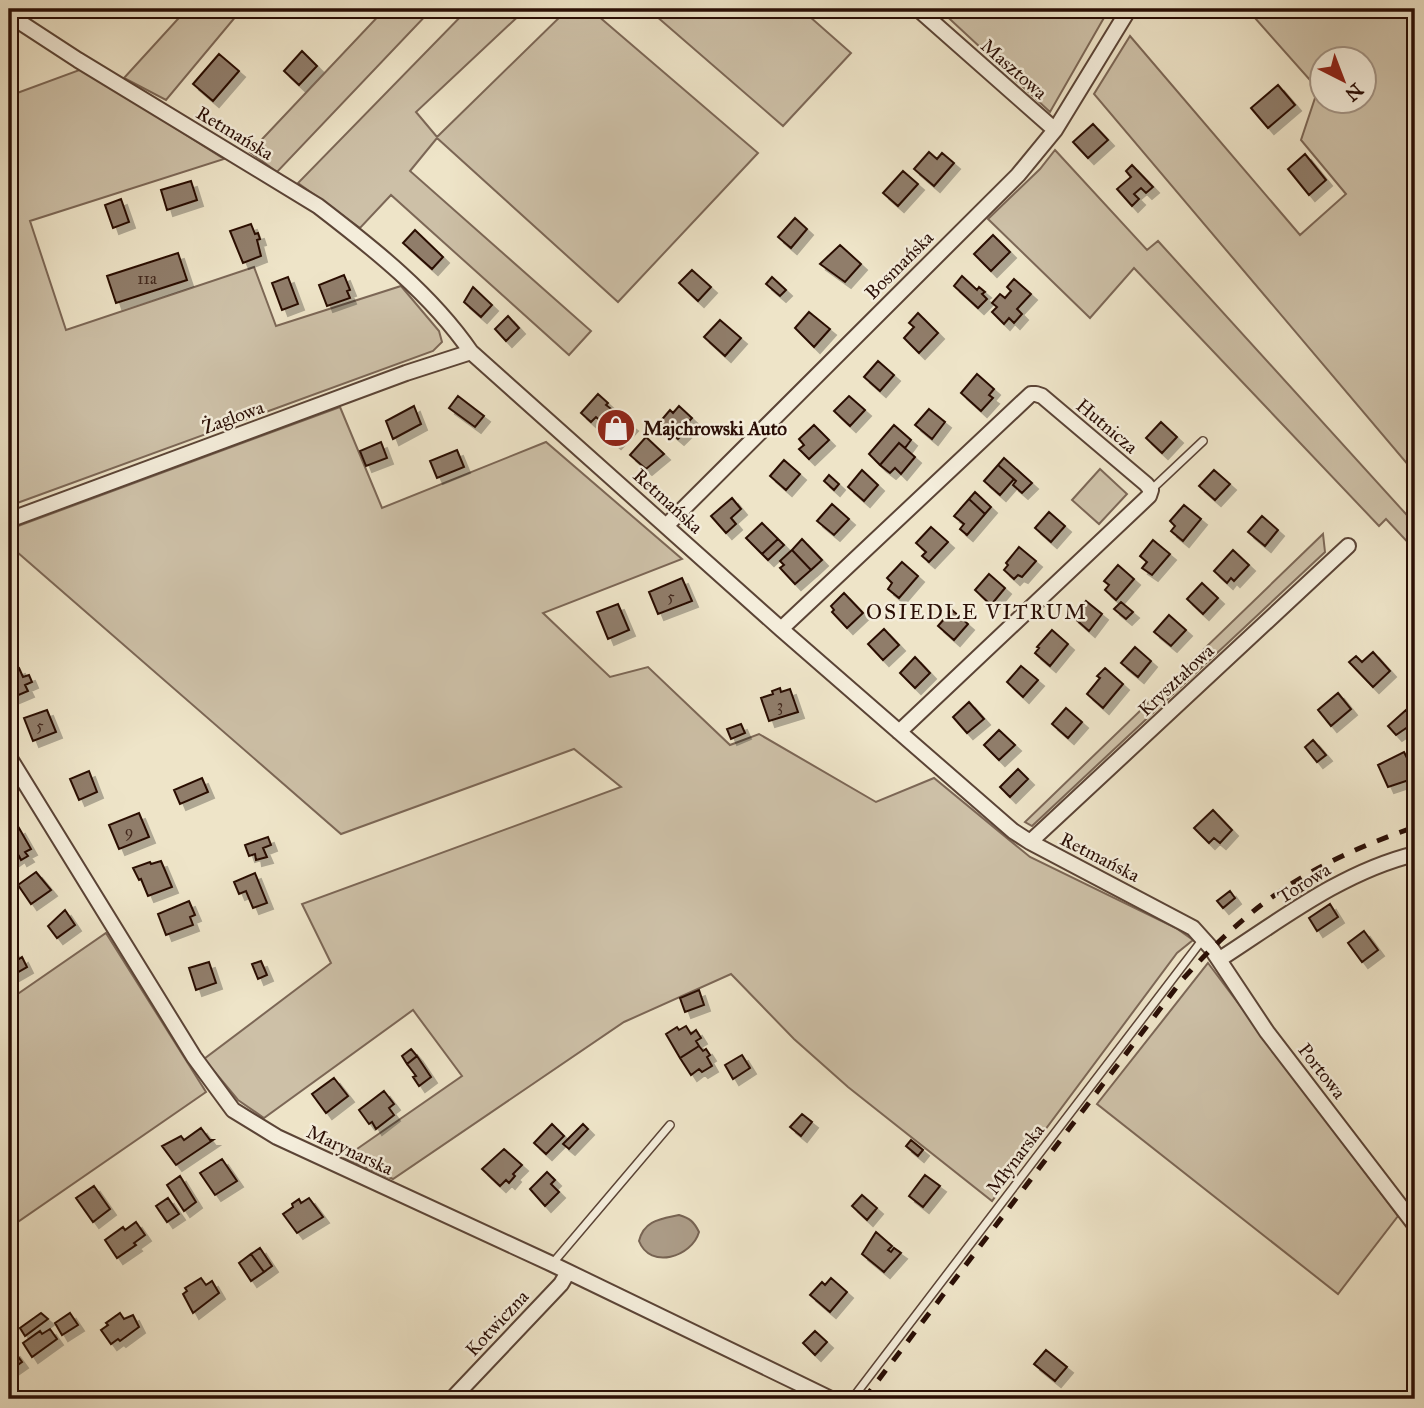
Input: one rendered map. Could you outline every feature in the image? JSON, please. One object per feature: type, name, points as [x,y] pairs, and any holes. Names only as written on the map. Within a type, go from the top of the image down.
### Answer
[{"type":"street","name":"Masztowa","points":[[918,9],[1055,130]]},
{"type":"street","name":"Bosmańska","points":[[667,525],[1017,175],[1055,130],[1129,9]]},
{"type":"street","name":"Retmańska","points":[[9,15],[318,206],[419,290],[457,332],[471,352],[780,629],[1013,831],[1183,922],[1203,938]]},
{"type":"street","name":"Żaglowa","points":[[9,520],[406,373],[471,352]]},
{"type":"street","name":"Hutnicza","points":[[780,629],[1031,394],[1042,396],[1151,490]]},
{"type":"street","points":[[899,732],[1149,496],[1151,490]]},
{"type":"street","name":"Kryształowa","points":[[1030,842],[1348,546]]},
{"type":"street","name":"Marynarska","points":[[9,759],[194,1057],[233,1110],[277,1137],[552,1264],[831,1399]]},
{"type":"street","name":"Torowa","points":[[1220,959],[1340,883],[1370,868],[1415,854]]},
{"type":"street","name":"Portowa","points":[[1203,938],[1220,959],[1267,1032],[1415,1225]]},
{"type":"street","name":"Kotwiczna","points":[[452,1399],[561,1284],[568,1272]]},
{"type":"lane","points":[[1151,490],[1203,440]]},
{"type":"lane","name":"Młynarska","points":[[852,1399],[1203,938]]},
{"type":"lane","points":[[552,1264],[670,1125]]},
{"type":"shaded area","points":[[187,9],[242,9],[166,100],[124,78]]},
{"type":"shaded area","points":[[385,9],[432,9],[277,172],[250,152]]},
{"type":"shaded area","points":[[468,9],[526,9],[416,112],[437,137],[568,9],[590,9],[758,153],[618,302],[437,138],[410,171],[591,331],[569,355],[391,195],[360,228],[298,183]]},
{"type":"shaded area","points":[[648,9],[801,9],[851,53],[783,126]]},
{"type":"shaded area","points":[[939,9],[1109,9],[1050,112]]},
{"type":"shaded area","points":[[1247,9],[1404,9],[1411,16],[1415,13],[1415,473],[1094,94],[1130,36],[1300,235],[1346,194],[1301,140],[1309,116],[1378,116],[1378,46],[1308,46],[1308,78]]},
{"type":"shaded area","points":[[82,69],[224,159],[30,221],[66,330],[254,267],[276,326],[401,286],[439,331],[442,342],[433,351],[9,506],[9,96]]},
{"type":"shaded area","points":[[1055,150],[1147,250],[1158,241],[1415,524],[1415,550],[1386,519],[1379,526],[1134,268],[1090,318],[988,219],[1040,169]]},
{"type":"shaded area","points":[[340,407],[382,508],[546,442],[682,559],[543,613],[610,677],[648,667],[730,745],[759,734],[876,802],[934,778],[1030,857],[1176,928],[1193,940],[1177,953],[992,1201],[848,1087],[794,1039],[731,974],[624,1022],[393,1179],[344,1158],[462,1076],[413,1010],[264,1118],[238,1100],[204,1059],[331,963],[302,904],[621,787],[574,749],[341,834],[9,545],[9,531],[18,526]]},
{"type":"shaded area","points":[[1100,469],[1127,494],[1099,524],[1072,500]]},
{"type":"shaded area","points":[[1323,534],[1325,552],[1032,826],[1025,822]]},
{"type":"shaded area","points":[[106,933],[206,1092],[9,1228],[9,1000]]},
{"type":"shaded area","points":[[1208,963],[1398,1216],[1338,1294],[1097,1104]]},
{"type":"shaded area","points":[[679,1215],[691,1221],[699,1232],[688,1248],[670,1257],[652,1255],[644,1250],[639,1241],[649,1225]]},
{"type":"building","points":[[302,51],[317,66],[299,85],[284,71]]},
{"type":"building","points":[[219,54],[239,71],[213,101],[193,84]]},
{"type":"building","points":[[1278,85],[1295,105],[1268,128],[1251,108]]},
{"type":"building","points":[[1093,124],[1108,140],[1088,158],[1073,142]]},
{"type":"building","points":[[929,152],[937,159],[942,153],[954,163],[934,186],[914,169]]},
{"type":"building","points":[[1305,154],[1326,180],[1309,195],[1288,169]]},
{"type":"building","points":[[1132,165],[1153,187],[1146,193],[1141,188],[1134,194],[1139,199],[1132,206],[1117,189],[1131,177],[1126,171]]},
{"type":"building","points":[[903,171],[918,184],[898,206],[883,193]]},
{"type":"building","points":[[191,181],[197,200],[167,210],[161,190]]},
{"type":"building","points":[[121,199],[129,222],[113,228],[105,205]]},
{"type":"building","points":[[795,218],[807,229],[791,248],[778,237]]},
{"type":"building","points":[[251,224],[260,239],[257,240],[261,256],[243,263],[230,231]]},
{"type":"building","points":[[415,230],[443,257],[432,269],[403,243]]},
{"type":"building","points":[[993,235],[1010,252],[991,271],[974,254]]},
{"type":"building","points":[[840,245],[861,264],[845,282],[820,264]]},
{"type":"building","points":[[178,253],[187,280],[116,303],[107,276]]},
{"type":"building","points":[[692,270],[711,287],[698,301],[679,283]]},
{"type":"building","points":[[344,275],[350,298],[327,306],[319,285]]},
{"type":"building","points":[[962,276],[977,290],[979,287],[985,292],[982,294],[987,299],[978,308],[954,286]]},
{"type":"building","points":[[288,277],[298,304],[282,310],[272,283]]},
{"type":"building","points":[[772,277],[786,290],[780,296],[766,284]]},
{"type":"building","points":[[1014,279],[1031,294],[1017,309],[1022,314],[1014,323],[1009,318],[1004,324],[992,312],[997,307],[992,303],[1000,294],[1005,298],[1011,291],[1007,287]]},
{"type":"building","points":[[473,287],[492,305],[481,317],[464,302]]},
{"type":"building","points":[[809,312],[830,329],[814,347],[795,328]]},
{"type":"building","points":[[918,313],[938,333],[919,353],[904,338],[914,327],[909,323]]},
{"type":"building","points":[[508,316],[519,328],[506,341],[495,329]]},
{"type":"building","points":[[720,320],[741,338],[725,356],[704,337]]},
{"type":"building","points":[[878,361],[894,375],[880,391],[864,377]]},
{"type":"building","points":[[977,374],[994,389],[989,395],[993,398],[981,411],[961,393]]},
{"type":"building","points":[[598,394],[608,403],[606,405],[632,425],[615,443],[607,436],[612,431],[596,417],[591,422],[581,413]]},
{"type":"building","points":[[458,396],[484,416],[475,427],[449,408]]},
{"type":"building","points":[[849,396],[865,410],[850,426],[834,411]]},
{"type":"building","points":[[414,406],[421,424],[393,439],[386,421]]},
{"type":"building","points":[[679,406],[692,418],[682,429],[685,432],[678,439],[659,423],[670,410],[673,413]]},
{"type":"building","points":[[929,409],[945,422],[932,439],[915,425]]},
{"type":"building","points":[[1161,422],[1177,437],[1162,453],[1146,438]]},
{"type":"building","points":[[814,425],[829,440],[809,459],[799,449],[804,445],[799,439]]},
{"type":"building","points":[[894,425],[911,440],[905,448],[899,443],[880,465],[869,454]]},
{"type":"building","points":[[646,437],[664,454],[646,469],[630,455]]},
{"type":"building","points":[[381,442],[387,458],[366,466],[360,451]]},
{"type":"building","points":[[899,443],[915,457],[901,474],[895,468],[890,473],[880,465]]},
{"type":"building","points":[[457,450],[464,467],[437,478],[430,461]]},
{"type":"building","points":[[1004,458],[1032,483],[1022,493],[1013,485],[1016,481],[998,465]]},
{"type":"building","points":[[784,460],[800,474],[786,490],[770,476]]},
{"type":"building","points":[[998,465],[1014,479],[1000,495],[984,481]]},
{"type":"building","points":[[862,470],[878,485],[864,501],[848,487]]},
{"type":"building","points":[[1214,470],[1230,484],[1215,500],[1199,486]]},
{"type":"building","points":[[829,475],[839,484],[834,490],[824,481]]},
{"type":"building","points":[[975,492],[991,507],[985,514],[969,499]]},
{"type":"building","points":[[732,498],[741,509],[731,518],[736,524],[726,533],[711,516]]},
{"type":"building","points":[[969,499],[985,514],[967,535],[960,529],[964,524],[954,516]]},
{"type":"building","points":[[832,504],[849,519],[834,535],[817,521]]},
{"type":"building","points":[[1184,505],[1201,519],[1183,541],[1171,531],[1175,526],[1170,521]]},
{"type":"building","points":[[1049,512],[1065,526],[1051,542],[1035,528]]},
{"type":"building","points":[[1262,516],[1278,530],[1265,546],[1248,532]]},
{"type":"building","points":[[762,523],[778,539],[762,554],[746,538]]},
{"type":"building","points":[[931,527],[948,542],[929,562],[922,556],[926,552],[916,543]]},
{"type":"building","points":[[778,539],[784,545],[768,560],[762,554]]},
{"type":"building","points":[[802,539],[822,560],[811,570],[792,550]]},
{"type":"building","points":[[1153,540],[1170,554],[1152,575],[1142,568],[1147,562],[1140,556]]},
{"type":"building","points":[[1019,547],[1036,561],[1022,577],[1018,575],[1014,579],[1004,570],[1008,565],[1006,563]]},
{"type":"building","points":[[792,550],[811,570],[795,584],[780,568],[784,565],[780,561]]},
{"type":"building","points":[[1233,550],[1249,565],[1234,581],[1231,578],[1227,583],[1214,571]]},
{"type":"building","points":[[902,562],[918,576],[899,598],[888,589],[892,583],[887,578]]},
{"type":"building","points":[[1118,565],[1134,579],[1116,600],[1105,590],[1109,585],[1104,581]]},
{"type":"building","points":[[989,574],[1005,588],[991,605],[975,590]]},
{"type":"building","points":[[682,578],[692,601],[658,614],[649,592]]},
{"type":"building","points":[[1202,583],[1218,598],[1203,614],[1187,599]]},
{"type":"building","points":[[844,593],[863,613],[847,628],[832,612],[834,610],[831,606]]},
{"type":"building","points":[[1086,601],[1102,614],[1089,631],[1073,617]]},
{"type":"building","points":[[1121,602],[1133,612],[1126,619],[1114,609]]},
{"type":"building","points":[[618,604],[629,630],[608,639],[597,612]]},
{"type":"building","points":[[952,610],[968,624],[954,640],[938,626]]},
{"type":"building","points":[[1169,615],[1186,630],[1171,646],[1154,632]]},
{"type":"building","points":[[884,629],[899,645],[883,660],[868,644]]},
{"type":"building","points":[[1052,630],[1068,644],[1050,666],[1035,653]]},
{"type":"building","points":[[1135,647],[1151,661],[1138,677],[1121,663]]},
{"type":"building","points":[[1373,652],[1390,671],[1373,687],[1349,662],[1356,656],[1362,662]]},
{"type":"building","points":[[915,657],[930,673],[915,688],[900,673]]},
{"type":"building","points":[[1021,666],[1038,680],[1023,697],[1007,682]]},
{"type":"building","points":[[19,668],[23,677],[29,675],[32,682],[25,685],[28,691],[9,699],[9,672]]},
{"type":"building","points":[[1105,668],[1123,684],[1103,708],[1087,694]]},
{"type":"building","points":[[780,688],[781,692],[790,689],[798,712],[769,721],[761,698]]},
{"type":"building","points":[[1338,693],[1351,709],[1331,726],[1318,710]]},
{"type":"building","points":[[969,702],[984,719],[967,733],[953,717]]},
{"type":"building","points":[[1066,708],[1082,722],[1068,738],[1052,724]]},
{"type":"building","points":[[47,710],[56,732],[33,741],[24,718]]},
{"type":"building","points":[[1406,710],[1415,722],[1396,735],[1388,726]]},
{"type":"building","points":[[741,724],[745,733],[731,739],[727,729]]},
{"type":"building","points":[[999,730],[1015,745],[999,760],[984,745]]},
{"type":"building","points":[[1313,740],[1326,755],[1317,762],[1305,747]]},
{"type":"building","points":[[1404,752],[1408,760],[1415,760],[1415,778],[1388,787],[1378,765]]},
{"type":"building","points":[[1018,769],[1028,779],[1010,797],[1000,787]]},
{"type":"building","points":[[89,771],[97,792],[79,800],[70,779]]},
{"type":"building","points":[[202,778],[208,792],[180,804],[174,790]]},
{"type":"building","points":[[1213,810],[1232,830],[1220,843],[1214,838],[1209,843],[1194,828]]},
{"type":"building","points":[[139,813],[149,837],[119,849],[109,825]]},
{"type":"building","points":[[19,828],[31,849],[25,852],[28,856],[21,860],[19,856],[9,863],[9,834]]},
{"type":"building","points":[[268,837],[271,845],[263,848],[267,857],[256,860],[255,854],[249,856],[245,845]]},
{"type":"building","points":[[161,861],[172,887],[148,896],[133,868]]},
{"type":"building","points":[[36,872],[51,890],[31,904],[18,885]]},
{"type":"building","points":[[255,873],[267,903],[253,908],[246,891],[239,894],[234,882]]},
{"type":"building","points":[[1230,891],[1235,898],[1223,908],[1217,901]]},
{"type":"building","points":[[189,901],[195,915],[190,917],[193,925],[166,935],[158,914]]},
{"type":"building","points":[[1330,904],[1338,917],[1317,931],[1309,918]]},
{"type":"building","points":[[65,910],[75,925],[57,938],[48,926]]},
{"type":"building","points":[[1364,931],[1378,950],[1362,962],[1348,943]]},
{"type":"building","points":[[9,944],[16,961],[9,966]]},
{"type":"building","points":[[22,957],[27,967],[13,975],[9,966]]},
{"type":"building","points":[[261,961],[267,975],[258,979],[252,964]]},
{"type":"building","points":[[209,962],[216,983],[196,990],[189,968]]},
{"type":"building","points":[[699,990],[704,1005],[685,1012],[680,998]]},
{"type":"building","points":[[686,1026],[691,1034],[696,1030],[701,1038],[696,1041],[699,1046],[680,1058],[666,1034],[677,1027],[679,1030]]},
{"type":"building","points":[[699,1046],[703,1051],[706,1049],[710,1055],[707,1057],[712,1066],[702,1072],[699,1069],[691,1075],[680,1058]]},
{"type":"building","points":[[411,1049],[417,1056],[407,1064],[402,1056]]},
{"type":"building","points":[[742,1055],[750,1068],[733,1079],[725,1065]]},
{"type":"building","points":[[417,1056],[431,1077],[419,1086],[413,1077],[416,1076],[407,1064]]},
{"type":"building","points":[[334,1078],[348,1096],[326,1113],[312,1094]]},
{"type":"building","points":[[384,1091],[394,1104],[389,1108],[394,1115],[376,1129],[359,1110]]},
{"type":"building","points":[[802,1114],[812,1122],[801,1136],[790,1127]]},
{"type":"building","points":[[552,1124],[564,1136],[546,1154],[534,1143]]},
{"type":"building","points":[[583,1124],[588,1129],[569,1149],[563,1144]]},
{"type":"building","points":[[201,1128],[210,1140],[213,1140],[176,1165],[162,1146],[181,1136],[184,1140]]},
{"type":"building","points":[[911,1140],[923,1150],[918,1156],[906,1146]]},
{"type":"building","points":[[504,1149],[522,1165],[509,1183],[506,1180],[500,1186],[482,1169]]},
{"type":"building","points":[[222,1159],[237,1181],[215,1195],[200,1173]]},
{"type":"building","points":[[547,1172],[555,1180],[551,1184],[559,1192],[545,1206],[530,1189]]},
{"type":"building","points":[[925,1175],[940,1186],[923,1207],[909,1196]]},
{"type":"building","points":[[180,1176],[196,1202],[184,1211],[167,1185]]},
{"type":"building","points":[[94,1186],[110,1209],[93,1222],[76,1198]]},
{"type":"building","points":[[862,1195],[877,1208],[867,1220],[852,1206]]},
{"type":"building","points":[[168,1198],[179,1214],[167,1222],[156,1206]]},
{"type":"building","points":[[309,1198],[323,1217],[297,1233],[283,1214],[299,1199],[301,1203]]},
{"type":"building","points":[[136,1222],[145,1235],[117,1258],[105,1240],[123,1227],[125,1230]]},
{"type":"building","points":[[876,1232],[892,1246],[888,1250],[891,1252],[894,1248],[901,1253],[884,1272],[862,1254]]},
{"type":"building","points":[[260,1248],[272,1266],[264,1272],[251,1254]]},
{"type":"building","points":[[251,1254],[264,1272],[251,1281],[239,1263]]},
{"type":"building","points":[[201,1278],[206,1285],[212,1281],[219,1293],[193,1313],[183,1294],[187,1291],[185,1288]]},
{"type":"building","points":[[831,1278],[847,1292],[830,1312],[810,1295],[822,1282],[825,1285]]},
{"type":"building","points":[[41,1313],[48,1319],[25,1336],[20,1328]]},
{"type":"building","points":[[70,1313],[78,1325],[62,1335],[55,1323]]},
{"type":"building","points":[[120,1313],[124,1319],[133,1315],[139,1327],[120,1341],[118,1339],[111,1344],[101,1330]]},
{"type":"building","points":[[50,1329],[57,1339],[32,1357],[23,1343],[40,1331],[42,1334]]},
{"type":"building","points":[[815,1331],[827,1342],[815,1355],[803,1343]]},
{"type":"building","points":[[1046,1350],[1067,1367],[1055,1381],[1034,1364]]},
{"type":"building","points":[[14,1351],[22,1362],[12,1369],[9,1354]]},
{"type":"railway","points":[[864,1399],[1182,980],[1208,952],[1260,906],[1315,870],[1346,854],[1415,827]]},
{"type":"place","name":"Majchrowski Auto","points":[[616,428]]},
{"type":"district","name":"OSIEDLE VITRUM","points":[[977,612]]}]
